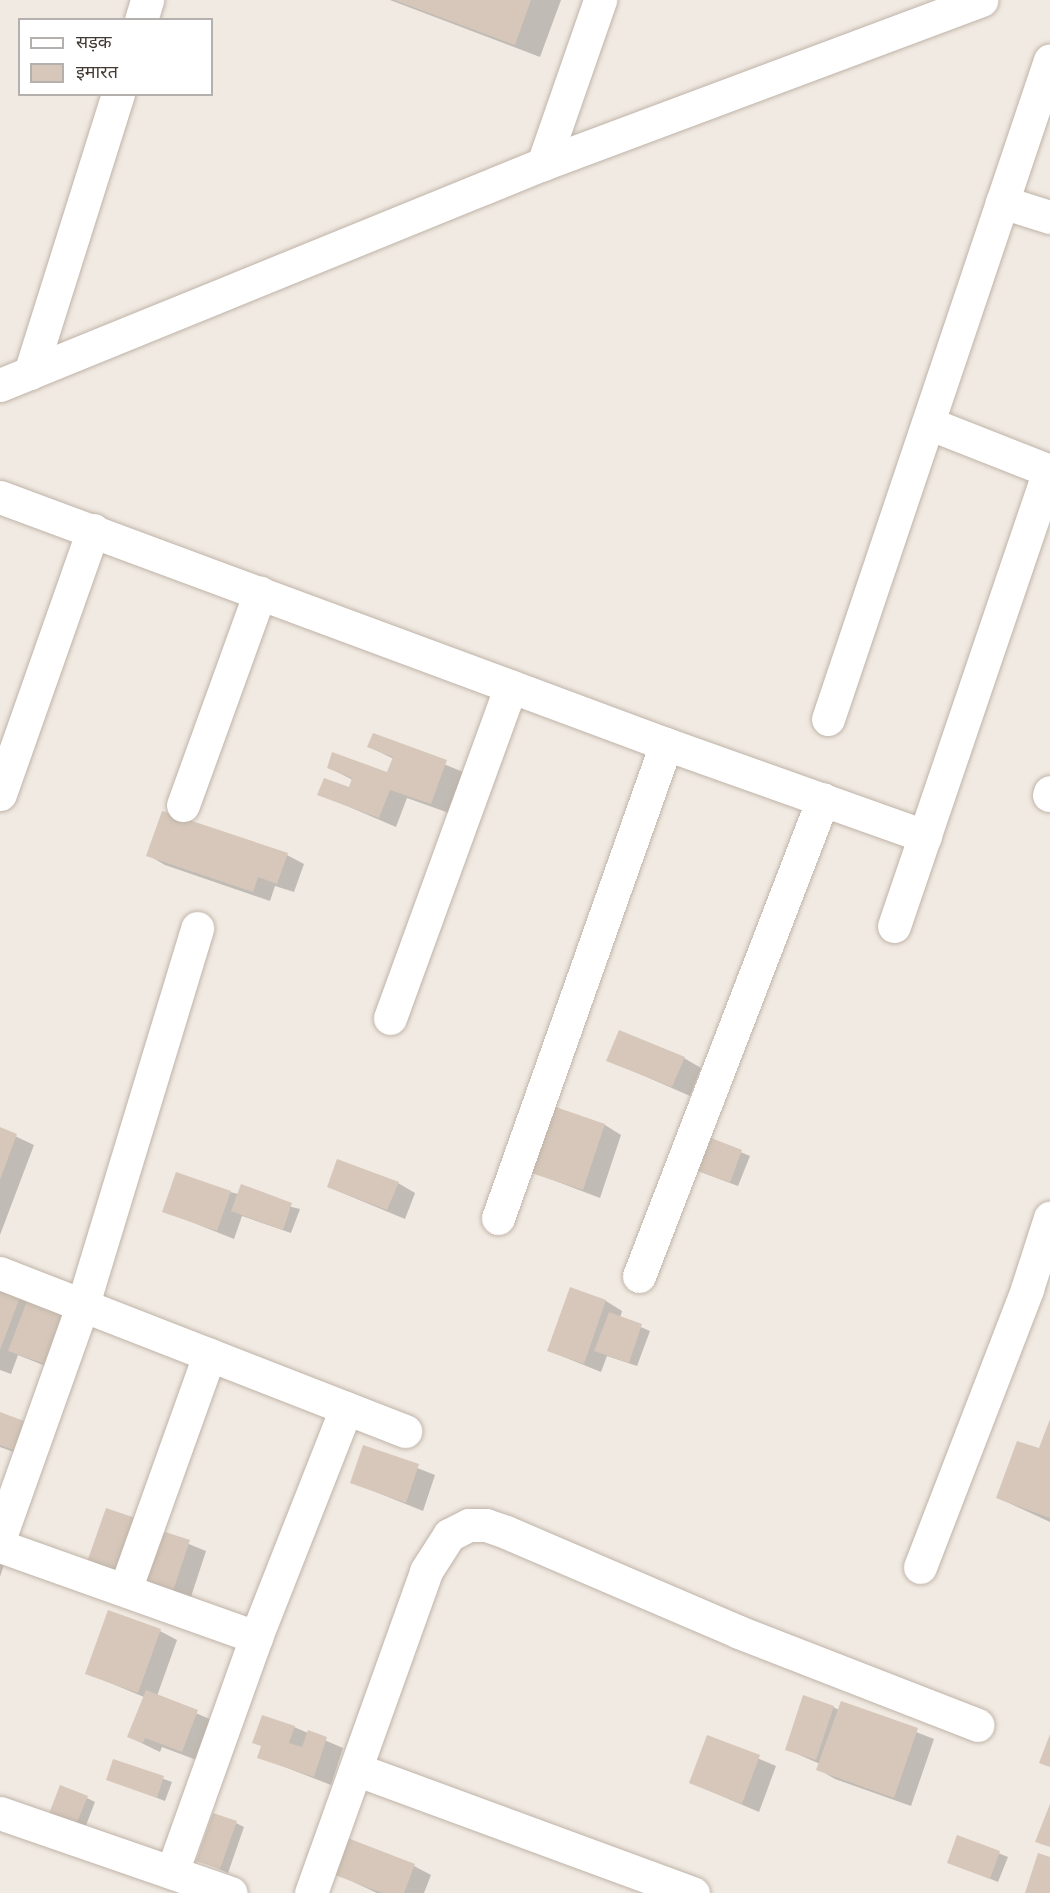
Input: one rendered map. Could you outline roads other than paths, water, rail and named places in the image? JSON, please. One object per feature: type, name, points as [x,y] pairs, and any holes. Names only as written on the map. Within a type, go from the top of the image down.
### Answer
[{"type":"street","points":[[142,18],[147,0]]},
{"type":"street","points":[[543,165],[600,0]]},
{"type":"street","points":[[0,385],[543,165],[981,0]]},
{"type":"street","points":[[828,719],[1050,60]]},
{"type":"street","points":[[30,373],[117,96]]},
{"type":"street","points":[[1002,202],[1050,217]]},
{"type":"street","points":[[894,926],[1049,471],[928,423]]},
{"type":"street","points":[[0,497],[666,744],[925,836]]},
{"type":"street","points":[[1,788],[93,530]]},
{"type":"street","points":[[183,805],[260,592]]},
{"type":"street","points":[[390,1018],[511,686]]},
{"type":"street","points":[[498,1218],[666,744]]},
{"type":"street","points":[[639,1276],[823,800]]},
{"type":"street","points":[[0,1537],[83,1304],[197,928]]},
{"type":"street","points":[[920,1567],[1027,1289],[1050,1218]]},
{"type":"street","points":[[0,1273],[405,1431]]},
{"type":"street","points":[[126,1590],[209,1355]]},
{"type":"street","points":[[172,1872],[256,1637],[345,1408]]},
{"type":"street","points":[[311,1893],[358,1770],[426,1571],[449,1535],[469,1525],[486,1525],[506,1532],[739,1632],[978,1725]]},
{"type":"street","points":[[0,1546],[256,1637]]},
{"type":"street","points":[[358,1770],[693,1893]]},
{"type":"street","points":[[0,1813],[231,1893]]}]
